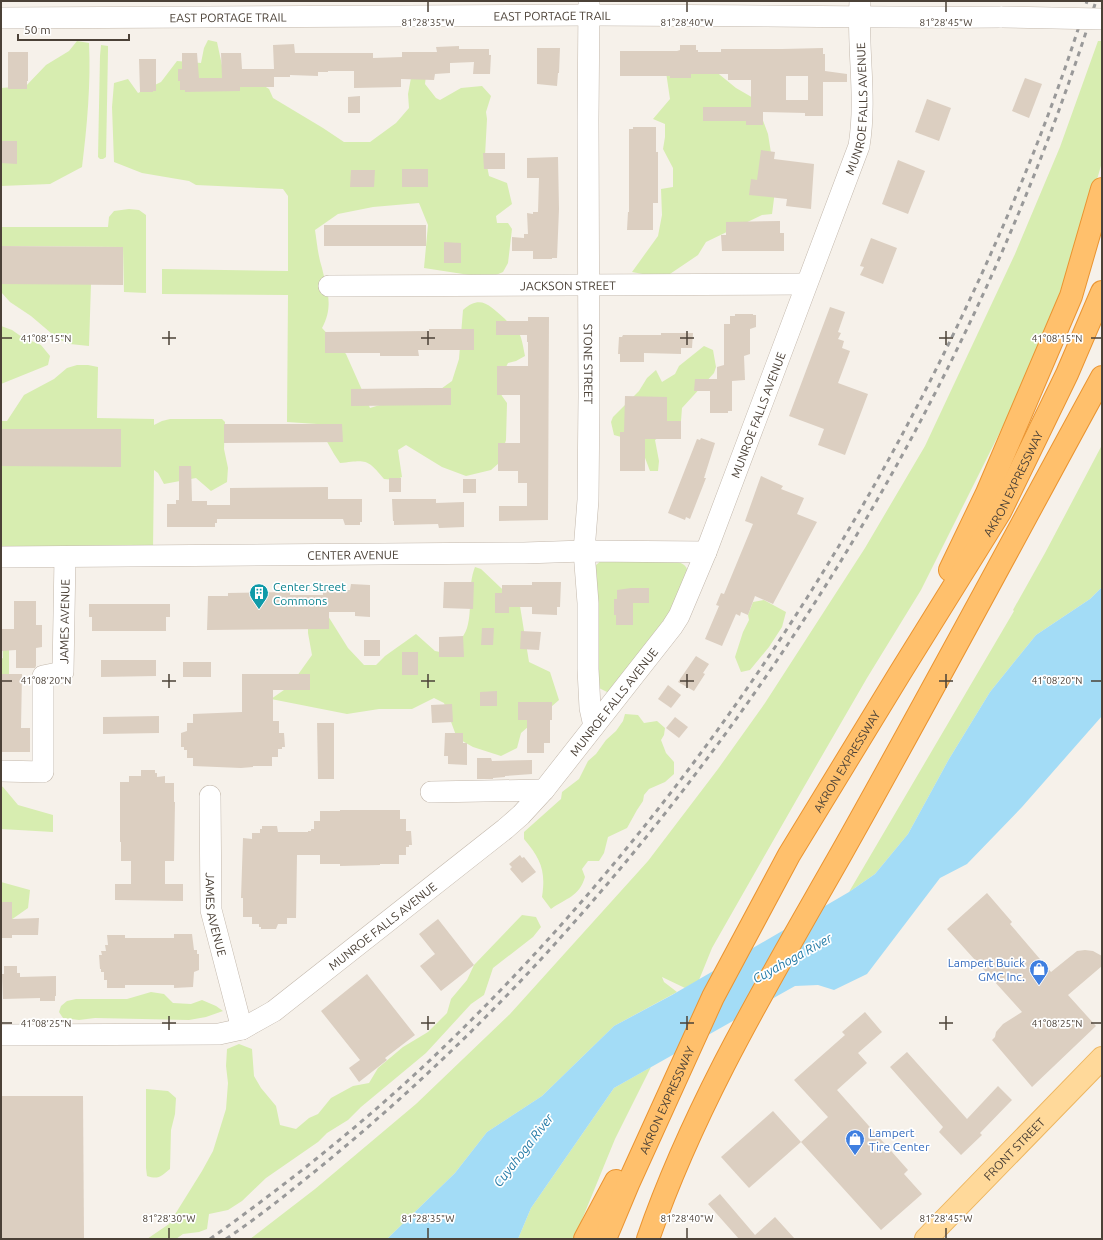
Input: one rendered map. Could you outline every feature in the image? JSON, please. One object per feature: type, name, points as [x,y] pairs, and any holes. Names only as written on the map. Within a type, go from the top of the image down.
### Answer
[{"type":"highway","points":[[900,673],[987,493],[1071,296],[1102,189]]},
{"type":"highway","name":"AKRON EXPRESSWAY","points":[[606,1239],[628,1184],[713,997],[789,855],[1000,512],[1068,374],[1102,292]]},
{"type":"highway","points":[[648,1239],[663,1197],[705,1103],[748,1020],[930,694],[1102,377]]},
{"type":"highway","points":[[1036,499],[1102,394]]},
{"type":"highway","points":[[584,1239],[689,1051]]},
{"type":"main road","name":"FRONT STREET","points":[[926,1239],[1102,1058]]},
{"type":"street","name":"EAST PORTAGE TRAIL","points":[[1,18],[52,9],[589,8],[859,9],[910,16],[1102,20]]},
{"type":"street","name":"STONE STREET","points":[[589,8],[588,500],[584,551],[588,603],[588,669],[590,708],[594,726]]},
{"type":"street","name":"MUNROE FALLS AVENUE","points":[[1,1035],[219,1034],[242,1029],[274,1011],[505,829],[521,815],[544,790],[672,627],[679,616],[706,552],[859,146],[861,135],[862,100],[859,9]]},
{"type":"street","name":"JACKSON STREET","points":[[329,286],[806,284]]},
{"type":"street","name":"CENTER AVENUE","points":[[1,557],[524,553],[584,551],[706,552]]},
{"type":"street","name":"JAMES AVENUE","points":[[1,771],[43,772],[43,676],[63,672],[65,557]]},
{"type":"street","points":[[431,792],[544,790]]},
{"type":"street","name":"JAMES AVENUE","points":[[210,796],[211,910],[242,1029]]},
{"type":"green space","points":[[208,40],[217,42],[223,70],[255,80],[269,89],[273,98],[344,142],[370,142],[396,123],[409,108],[408,94],[411,78],[426,75],[425,84],[436,98],[440,100],[461,88],[482,86],[491,96],[486,112],[485,156],[489,176],[507,183],[512,204],[496,216],[497,223],[508,223],[512,229],[508,263],[503,272],[489,278],[424,268],[428,225],[419,203],[373,207],[338,214],[315,230],[329,305],[326,320],[322,328],[346,354],[370,408],[383,404],[431,396],[452,381],[459,359],[463,310],[469,305],[480,302],[490,306],[517,329],[521,338],[525,356],[508,363],[497,385],[507,403],[506,440],[499,463],[491,470],[466,476],[442,467],[406,445],[398,450],[402,477],[395,480],[384,479],[374,467],[365,462],[355,461],[340,463],[317,424],[287,422],[288,295],[162,294],[162,269],[288,271],[288,196],[283,189],[196,185],[189,181],[142,173],[114,162],[112,107],[114,83],[128,79],[138,93],[161,82],[177,61],[201,63],[204,48]]},
{"type":"green space","points":[[77,41],[89,43],[88,105],[82,167],[50,184],[1,186],[1,88],[26,86],[46,65],[69,51]]},
{"type":"green space","points":[[1098,41],[1102,41],[1102,162],[1089,208],[1054,309],[1009,414],[921,590],[867,678],[712,948],[699,980],[685,988],[662,977],[664,982],[677,992],[614,1026],[542,1096],[487,1132],[455,1173],[387,1239],[250,1239],[315,1189],[416,1104],[510,1014],[648,861],[718,769],[765,703],[865,548],[925,446],[1015,254],[1060,147]]},
{"type":"green space","points":[[101,45],[108,46],[106,157],[103,159],[98,157]]},
{"type":"green space","points":[[709,66],[736,88],[755,99],[768,134],[774,172],[775,191],[772,214],[762,215],[706,242],[698,255],[664,278],[632,272],[658,236],[662,215],[661,189],[673,187],[673,168],[663,149],[665,124],[653,119],[670,99],[666,72]]},
{"type":"green space","points":[[129,209],[139,210],[146,215],[146,293],[124,292],[123,247],[1,246],[1,227],[108,227],[109,217],[114,211]]},
{"type":"green space","points":[[1,284],[91,284],[89,346],[70,344],[58,339],[31,316],[10,302],[1,292]]},
{"type":"green space","points":[[1,326],[41,345],[50,356],[48,365],[1,384]]},
{"type":"green space","points":[[704,346],[713,350],[716,367],[714,373],[682,408],[681,421],[655,440],[659,461],[658,471],[650,471],[639,442],[614,435],[611,422],[613,417],[639,391],[647,378],[656,370],[662,382],[675,374],[679,366]]},
{"type":"green space","points":[[77,365],[98,367],[97,418],[154,419],[154,425],[170,419],[222,419],[225,422],[224,449],[228,468],[227,482],[211,491],[196,478],[164,484],[158,473],[154,470],[153,549],[1,550],[1,421],[7,421],[24,395],[54,379],[67,368]]},
{"type":"green space","points":[[1102,445],[1102,587],[1090,599],[1036,635],[990,692],[949,759],[908,834],[875,874],[849,892],[1014,611],[1013,610]]},
{"type":"green space","points":[[602,560],[672,560],[684,565],[688,572],[673,611],[612,691],[607,692],[597,687],[595,651],[596,565]]},
{"type":"green space","points":[[475,567],[481,569],[520,606],[529,662],[550,672],[559,700],[521,733],[517,748],[501,756],[473,747],[457,738],[444,703],[434,698],[412,709],[379,709],[347,714],[271,699],[294,683],[297,676],[312,655],[308,633],[308,621],[328,616],[348,648],[364,665],[376,665],[385,656],[416,634],[435,651],[450,654],[462,638],[467,628],[470,613],[471,582]]},
{"type":"green space","points":[[764,600],[786,612],[782,627],[769,647],[750,670],[741,672],[735,657],[743,632],[749,620],[748,615],[753,602]]},
{"type":"green space","points":[[2,629],[9,629],[9,674],[1,674],[1,659],[3,658]]},
{"type":"green space","points":[[625,714],[638,715],[644,723],[657,721],[665,728],[664,735],[661,740],[666,753],[674,762],[674,774],[665,782],[649,789],[644,795],[643,801],[627,828],[608,837],[604,853],[599,861],[588,861],[582,869],[585,877],[576,893],[551,909],[542,897],[543,872],[541,866],[535,853],[524,839],[524,832],[561,799],[562,792],[579,779],[588,761],[616,731],[623,721]]},
{"type":"green space","points":[[1,786],[18,805],[53,815],[53,832],[1,829]]},
{"type":"green space","points":[[1,882],[30,890],[28,908],[1,927]]},
{"type":"green space","points":[[522,915],[536,917],[541,927],[533,937],[493,968],[484,995],[471,1004],[426,1053],[361,1107],[348,1120],[327,1133],[318,1142],[266,1178],[242,1201],[228,1210],[209,1214],[207,1229],[199,1232],[183,1234],[176,1239],[147,1239],[169,1224],[213,1151],[226,1109],[228,1083],[226,1066],[227,1049],[239,1044],[252,1049],[254,1076],[261,1088],[276,1106],[280,1125],[296,1129],[309,1118],[318,1114],[331,1098],[353,1086],[369,1083],[378,1068],[403,1047],[428,1032],[447,1013],[451,999],[467,980],[474,965]]},
{"type":"green space","points":[[151,992],[164,994],[173,1003],[191,1004],[202,1000],[223,1011],[206,1017],[189,1020],[95,1018],[79,1020],[63,1018],[59,1012],[61,1006],[67,1001],[76,999],[127,999]]},
{"type":"green space","points":[[651,1067],[615,1139],[574,1239],[518,1239],[531,1208],[614,1088]]},
{"type":"green space","points":[[146,1089],[168,1091],[176,1098],[175,1114],[171,1130],[170,1169],[162,1175],[154,1178],[147,1176],[146,1168]]},
{"type":"water","name":"Cuyahoga River","points":[[1102,587],[1102,716],[1022,807],[967,864],[940,878],[867,974],[834,990],[818,985],[795,986],[614,1088],[531,1208],[518,1239],[387,1239],[455,1173],[487,1132],[542,1096],[614,1026],[672,995],[849,892],[875,874],[908,834],[949,759],[990,692],[1036,635],[1090,599]]},
{"type":"building","points":[[294,44],[295,53],[373,53],[373,58],[402,57],[402,52],[437,52],[436,47],[459,46],[459,49],[489,49],[489,55],[491,55],[490,74],[473,74],[474,62],[450,63],[450,73],[435,74],[434,80],[401,79],[401,87],[354,88],[354,71],[328,71],[318,72],[318,76],[290,75],[290,77],[274,77],[274,87],[240,87],[240,91],[185,92],[185,90],[180,90],[178,69],[182,69],[182,53],[197,53],[199,78],[222,78],[221,53],[241,53],[242,69],[274,69],[273,45]]},
{"type":"building","points":[[680,45],[696,45],[696,50],[698,50],[698,52],[721,52],[721,49],[823,48],[823,54],[825,54],[825,71],[847,74],[847,82],[823,82],[823,116],[805,116],[805,113],[763,112],[763,125],[746,125],[746,121],[703,121],[703,107],[751,107],[751,80],[728,80],[728,74],[691,74],[691,78],[670,78],[670,76],[620,76],[620,51],[680,50]],"holes":[[[786,76],[808,76],[808,100],[786,100]]]},
{"type":"building","points":[[537,48],[560,48],[557,86],[537,84]]},
{"type":"building","points":[[8,52],[28,52],[27,89],[8,89]]},
{"type":"building","points":[[139,59],[156,59],[156,91],[140,92]]},
{"type":"building","points":[[1025,78],[1042,84],[1029,118],[1012,111]]},
{"type":"building","points":[[360,96],[360,113],[348,113],[348,97]]},
{"type":"building","points":[[927,99],[951,108],[939,141],[915,132]]},
{"type":"building","points":[[633,127],[656,127],[656,152],[658,152],[658,203],[653,203],[653,230],[627,230],[629,212],[629,129],[633,129]]},
{"type":"building","points":[[1,141],[17,141],[17,164],[1,163]]},
{"type":"building","points":[[761,150],[775,152],[774,159],[814,164],[811,209],[786,206],[787,199],[749,195],[751,179],[757,180]]},
{"type":"building","points":[[483,153],[505,153],[505,169],[484,169]]},
{"type":"building","points":[[558,157],[559,209],[557,258],[533,259],[533,251],[512,251],[512,237],[524,238],[524,234],[528,234],[527,213],[533,214],[533,212],[538,212],[539,178],[527,178],[527,158]]},
{"type":"building","points":[[898,160],[925,171],[908,214],[882,204]]},
{"type":"building","points":[[402,169],[428,169],[428,187],[402,187]]},
{"type":"building","points":[[351,170],[375,170],[374,187],[350,187]]},
{"type":"building","points":[[780,221],[780,233],[784,233],[784,251],[722,251],[721,235],[726,235],[726,222]]},
{"type":"building","points":[[324,225],[426,225],[426,246],[324,246]]},
{"type":"building","points":[[871,238],[897,248],[883,284],[860,275],[864,267],[860,266]]},
{"type":"building","points":[[444,242],[461,243],[461,263],[444,263]]},
{"type":"building","points":[[1,246],[123,247],[123,285],[1,284]]},
{"type":"building","points":[[830,307],[845,312],[838,332],[841,333],[838,339],[844,341],[842,348],[850,351],[838,383],[868,394],[845,455],[818,445],[824,429],[789,416]]},
{"type":"building","points":[[735,314],[756,315],[756,327],[750,329],[750,354],[744,356],[745,380],[732,381],[732,411],[728,411],[728,413],[710,413],[710,391],[694,391],[695,379],[717,379],[717,367],[724,365],[724,324],[730,324],[730,316],[735,316]]},
{"type":"building","points":[[528,317],[549,317],[548,520],[499,521],[499,506],[527,506],[527,483],[518,483],[518,471],[498,471],[498,443],[520,443],[520,395],[497,395],[497,366],[528,366],[528,342],[527,335],[496,335],[496,321],[528,321]]},
{"type":"building","points":[[429,329],[474,329],[474,350],[418,350],[419,356],[380,356],[380,353],[325,353],[325,332],[429,331]]},
{"type":"building","points":[[661,333],[693,333],[692,348],[681,348],[681,354],[644,353],[644,362],[620,362],[620,354],[618,354],[619,337],[622,337],[623,335],[661,335]]},
{"type":"building","points":[[451,388],[451,405],[351,406],[351,389]]},
{"type":"building","points":[[625,396],[667,397],[667,421],[681,421],[681,439],[645,439],[645,471],[620,471],[620,432],[624,432]]},
{"type":"building","points":[[224,424],[342,424],[343,442],[224,443]]},
{"type":"building","points":[[1,429],[121,429],[121,467],[1,466]]},
{"type":"building","points":[[701,438],[715,443],[704,478],[706,478],[690,519],[686,517],[685,520],[668,513],[697,439],[700,440]]},
{"type":"building","points":[[179,466],[191,466],[192,501],[207,501],[207,505],[230,505],[230,488],[328,487],[328,499],[362,499],[362,522],[360,522],[360,525],[345,525],[343,519],[217,519],[215,527],[167,527],[167,504],[176,504],[176,500],[179,500]]},
{"type":"building","points":[[761,476],[783,486],[781,489],[804,498],[797,514],[817,522],[773,604],[755,596],[748,615],[741,612],[740,616],[736,614],[722,646],[705,639],[719,606],[716,605],[721,593],[724,594],[753,524],[745,521]]},
{"type":"building","points":[[389,478],[401,478],[401,492],[389,492]]},
{"type":"building","points":[[463,479],[476,479],[476,493],[463,493]]},
{"type":"building","points":[[392,499],[436,499],[436,503],[464,502],[464,527],[439,528],[438,524],[394,525]]},
{"type":"building","points":[[444,582],[474,582],[473,609],[443,608]]},
{"type":"building","points":[[532,582],[561,582],[560,607],[557,607],[557,615],[532,614],[532,607],[509,607],[509,613],[495,613],[495,593],[502,593],[502,585],[532,585]]},
{"type":"building","name":"Center Street Commons","points":[[351,584],[370,585],[370,617],[355,616],[355,612],[329,612],[329,629],[207,630],[208,596],[228,596],[228,593],[290,592],[290,595],[323,595],[323,590],[350,590]]},
{"type":"building","points":[[649,588],[649,603],[633,603],[633,625],[616,625],[616,615],[614,615],[614,599],[617,599],[617,590]]},
{"type":"building","points":[[14,601],[36,601],[36,625],[42,625],[42,647],[36,648],[35,668],[16,668],[16,650],[1,651],[1,629],[14,629]]},
{"type":"building","points":[[89,604],[170,604],[170,617],[166,617],[166,631],[92,631],[92,617],[89,617]]},
{"type":"building","points":[[482,628],[494,628],[493,645],[481,645]]},
{"type":"building","points":[[521,631],[541,632],[539,650],[520,649]]},
{"type":"building","points":[[463,636],[464,657],[439,657],[439,637]]},
{"type":"building","points":[[364,640],[380,640],[380,656],[364,656]]},
{"type":"building","points":[[402,652],[418,652],[418,675],[402,675]]},
{"type":"building","points":[[696,656],[709,664],[703,673],[705,674],[694,691],[678,682]]},
{"type":"building","points":[[101,660],[156,660],[156,676],[101,677]]},
{"type":"building","points":[[183,662],[211,662],[211,677],[183,677]]},
{"type":"building","points":[[1,674],[22,674],[21,728],[30,728],[30,752],[1,752]]},
{"type":"building","points":[[242,674],[310,674],[310,690],[273,690],[273,721],[279,721],[279,733],[284,733],[285,747],[278,749],[278,757],[272,757],[272,766],[253,766],[241,768],[193,766],[193,758],[187,758],[187,750],[184,750],[184,747],[181,747],[181,733],[187,731],[187,723],[193,723],[193,714],[242,712]]},
{"type":"building","points":[[668,685],[681,695],[671,708],[658,699]]},
{"type":"building","points":[[497,691],[497,706],[480,706],[480,692]]},
{"type":"building","points":[[518,702],[552,702],[550,743],[544,743],[544,753],[527,753],[527,720],[518,720]]},
{"type":"building","points":[[452,704],[453,722],[432,723],[431,705]]},
{"type":"building","points":[[159,716],[159,733],[103,734],[103,717]]},
{"type":"building","points":[[675,717],[688,727],[679,738],[666,728]]},
{"type":"building","points":[[317,723],[334,723],[334,779],[318,779]]},
{"type":"building","points":[[445,733],[463,733],[463,743],[467,743],[467,765],[448,764],[448,756],[444,756]]},
{"type":"building","points":[[477,758],[491,758],[492,761],[532,760],[532,774],[505,776],[493,779],[477,779]]},
{"type":"building","points":[[141,770],[155,770],[157,777],[165,776],[165,783],[174,783],[174,861],[165,861],[165,884],[183,884],[183,901],[115,900],[115,884],[131,884],[131,861],[121,861],[120,782],[129,782],[129,776],[141,776]]},
{"type":"building","points":[[400,810],[400,819],[406,819],[406,831],[411,831],[412,845],[406,847],[406,855],[399,855],[399,864],[340,866],[340,864],[320,864],[320,855],[297,855],[296,918],[287,918],[287,924],[278,924],[276,929],[261,929],[259,924],[252,924],[252,917],[243,917],[243,898],[241,898],[243,838],[252,839],[252,833],[260,833],[262,826],[277,826],[278,832],[308,832],[311,831],[311,829],[314,829],[314,821],[320,821],[320,811]]},
{"type":"building","points":[[520,855],[522,858],[524,857],[536,872],[522,883],[510,869],[512,867],[509,864]]},
{"type":"building","name":"Lampert Buick GMC Inc.","points":[[987,893],[1012,922],[1010,924],[1051,972],[1077,951],[1093,951],[1102,956],[1102,966],[1068,995],[1096,1026],[1032,1087],[992,1040],[995,1037],[996,1032],[1003,1024],[1022,1012],[947,929]]},
{"type":"building","points":[[1,902],[12,902],[12,919],[39,918],[38,935],[12,935],[12,938],[1,938]]},
{"type":"building","points":[[438,919],[474,965],[441,991],[420,966],[435,954],[419,934]]},
{"type":"building","points":[[174,934],[192,934],[194,950],[197,950],[197,954],[199,954],[199,970],[194,972],[193,987],[174,988],[174,985],[125,985],[125,988],[107,988],[107,980],[104,980],[104,972],[101,972],[100,969],[99,955],[102,955],[101,951],[106,951],[105,945],[108,945],[107,935],[125,935],[125,938],[174,938]]},
{"type":"building","points":[[4,966],[17,966],[17,973],[20,973],[20,977],[56,976],[55,1001],[40,1001],[40,998],[3,999],[2,974],[4,974]]},
{"type":"building","points":[[367,974],[415,1035],[385,1058],[387,1060],[359,1082],[349,1068],[360,1060],[321,1011]]},
{"type":"building","name":"Lampert Tire Center","points":[[865,1012],[882,1032],[858,1053],[867,1063],[837,1090],[908,1170],[904,1174],[922,1194],[881,1230],[801,1142],[828,1117],[794,1080],[845,1035],[842,1032]]},
{"type":"building","points":[[907,1052],[967,1119],[998,1086],[1012,1100],[980,1133],[982,1135],[961,1155],[939,1132],[943,1127],[890,1067]]},
{"type":"building","points":[[1,1096],[83,1096],[84,1239],[1,1239]]},
{"type":"building","points":[[773,1111],[801,1142],[749,1188],[721,1157]]},
{"type":"building","points":[[720,1194],[755,1235],[775,1217],[795,1239],[739,1239],[708,1204]]},
{"type":"railway","points":[[210,1239],[333,1145],[392,1095],[449,1042],[529,960],[605,875],[676,786],[744,693],[807,598],[866,500],[921,399],[971,297],[1004,224],[1049,114],[1087,1]]},
{"type":"railway","points":[[226,1239],[276,1203],[353,1140],[410,1090],[491,1012],[543,957],[634,852],[719,742],[799,628],[872,509],[938,387],[998,261],[1051,133],[1096,1]]},
{"type":"place","name":"Center Street Commons","points":[[259,610]]},
{"type":"place","name":"Lampert Buick GMC Inc.","points":[[1039,986]]},
{"type":"place","name":"Lampert Tire Center","points":[[855,1156]]}]
